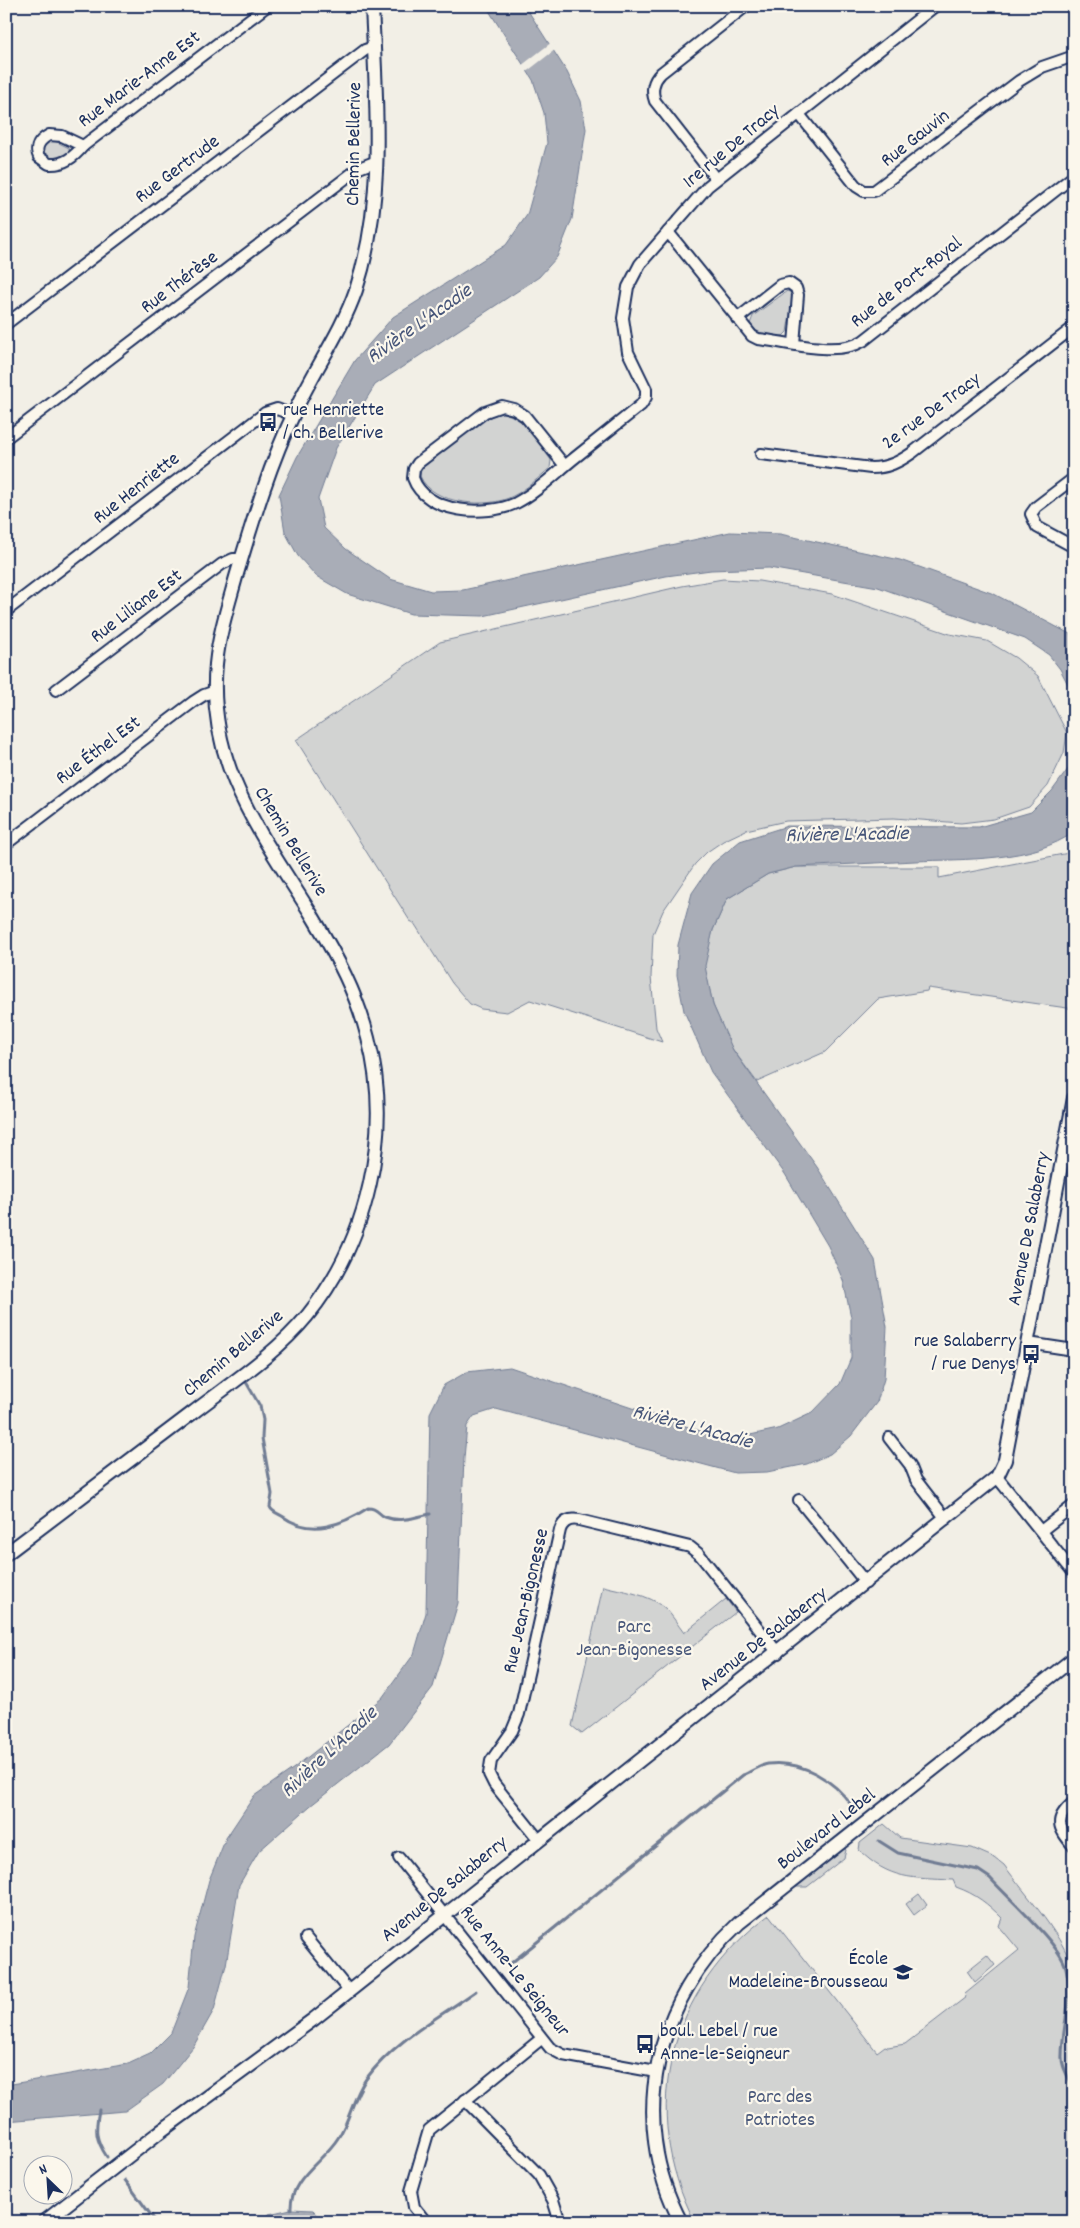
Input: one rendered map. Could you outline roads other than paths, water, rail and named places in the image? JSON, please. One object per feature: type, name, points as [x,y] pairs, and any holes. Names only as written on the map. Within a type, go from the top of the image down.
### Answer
[{"type":"street","name":"Rue Marie-Anne Est","points":[[83,146],[267,6]]},
{"type":"street","name":"Chemin Bellerive","points":[[6,1554],[248,1370],[288,1336],[314,1306],[336,1272],[355,1232],[370,1185],[376,1149],[378,1099],[373,1059],[364,1022],[347,979],[331,948],[242,800],[222,742],[215,691],[221,636],[241,559],[266,480],[293,415],[336,337],[355,292],[370,230],[378,161],[372,6]]},
{"type":"street","points":[[716,179],[655,101],[653,86],[661,73],[746,6]]},
{"type":"street","name":"1re rue De Tracy","points":[[565,466],[641,406],[646,396],[644,385],[632,365],[626,347],[623,327],[624,302],[636,270],[700,193],[930,8]]},
{"type":"street","name":"Rue Gertrude","points":[[6,324],[276,116],[365,50],[374,47]]},
{"type":"street","name":"Rue Gauvin","points":[[799,114],[856,186],[864,191],[874,191],[1019,81],[1042,67],[1074,56]]},
{"type":"street","name":"Rue Thérèse","points":[[6,438],[359,168],[378,161]]},
{"type":"street","name":"Rue de Port-Royal","points":[[668,232],[754,338],[838,348],[858,343],[1074,176]]},
{"type":"street","points":[[737,319],[780,286],[790,282],[796,288],[798,295],[794,344]]},
{"type":"street","name":"2e rue De Tracy","points":[[761,454],[870,468],[888,466],[912,453],[1074,328]]},
{"type":"street","points":[[499,407],[514,409],[525,416],[565,466],[518,502],[491,509],[459,508],[438,503],[423,494],[413,478],[414,469],[418,463],[485,412],[499,407]]},
{"type":"street","name":"Rue Henriette","points":[[6,611],[265,413],[277,409],[293,415]]},
{"type":"street","points":[[1074,478],[1036,507],[1031,514],[1037,527],[1074,547]]},
{"type":"street","name":"Rue Liliane Est","points":[[56,690],[222,564],[233,559],[241,559]]},
{"type":"street","name":"Rue Éthel Est","points":[[6,844],[193,702],[215,691]]},
{"type":"street","name":"Avenue De Salaberry","points":[[44,2222],[157,2134],[289,2038],[778,1653],[997,1477],[1005,1460],[1074,1098]]},
{"type":"street","points":[[1028,1343],[1074,1350]]},
{"type":"street","points":[[889,1438],[910,1465],[916,1480],[946,1519]]},
{"type":"street","points":[[997,1477],[1074,1573]]},
{"type":"street","points":[[799,1500],[866,1583]]},
{"type":"street","points":[[1041,1531],[1074,1505]]},
{"type":"street","name":"Rue Jean-Bigonesse","points":[[539,1840],[494,1784],[489,1774],[489,1767],[512,1731],[519,1714],[560,1530],[565,1522],[577,1519],[690,1546],[700,1555],[778,1653]]},
{"type":"street","name":"Boulevard Lebel","points":[[681,2222],[665,2182],[656,2148],[654,2116],[656,2072],[660,2051],[678,2002],[701,1964],[729,1932],[1074,1658]]},
{"type":"street","points":[[1074,1802],[1063,1811],[1059,1823],[1062,1833],[1074,1847]]},
{"type":"street","name":"Rue Anne-Le Seigneur","points":[[399,1858],[541,2039],[553,2051],[563,2055],[656,2072]]},
{"type":"street","points":[[306,1938],[349,1991]]},
{"type":"street","points":[[426,2222],[414,2207],[411,2195],[426,2136],[432,2127],[541,2039]]},
{"type":"street","points":[[465,2100],[539,2174],[550,2194],[560,2222]]},
{"type":"water","name":"Rivière L'Acadie","points":[[486,6],[525,6],[567,72],[581,101],[586,129],[572,219],[557,257],[539,277],[375,385],[336,448],[318,499],[324,528],[346,549],[390,579],[431,591],[463,590],[730,532],[780,534],[900,560],[994,594],[1070,634],[1074,639],[1074,696],[1060,669],[1049,655],[1025,639],[878,587],[769,568],[711,570],[666,576],[483,616],[411,614],[347,594],[316,576],[298,556],[285,532],[279,495],[297,457],[355,360],[393,317],[506,245],[527,215],[547,143],[544,113],[533,80]]},
{"type":"water","name":"Rivière L'Acadie","points":[[1074,761],[1074,832],[1057,842],[1039,849],[998,857],[796,867],[768,874],[727,899],[713,930],[705,966],[713,1005],[733,1050],[817,1167],[875,1260],[887,1327],[884,1379],[877,1402],[851,1436],[830,1454],[807,1464],[767,1472],[735,1473],[496,1409],[474,1416],[467,1426],[464,1458],[458,1603],[433,1687],[389,1744],[310,1806],[259,1851],[239,1885],[226,1965],[214,2010],[193,2047],[163,2084],[125,2111],[6,2121],[6,2085],[128,2064],[150,2054],[171,2033],[189,1987],[194,1937],[209,1880],[226,1838],[254,1796],[294,1768],[382,1698],[414,1654],[426,1613],[430,1413],[444,1385],[467,1372],[510,1367],[727,1440],[778,1429],[812,1413],[840,1384],[851,1358],[851,1317],[843,1280],[828,1246],[785,1174],[711,1072],[684,1011],[677,975],[678,945],[692,893],[712,864],[740,841],[787,826],[979,827],[1031,812],[1052,791]]},
{"type":"water","points":[[291,2209],[313,2210],[325,2222],[261,2222],[269,2214]]},
{"type":"waterway","points":[[246,1382],[260,1406],[263,1420],[262,1438],[272,1494],[270,1507],[273,1511],[293,1522],[315,1527],[337,1524],[368,1508],[376,1510],[391,1519],[408,1519],[430,1514]]},
{"type":"waterway","points":[[510,1964],[743,1775],[759,1767],[768,1764],[781,1764],[805,1769],[826,1780],[852,1806]]},
{"type":"waterway","points":[[879,1841],[898,1853],[978,1870],[990,1878],[1044,1934],[1062,1958],[1068,1979],[1069,1990],[1062,2044],[1062,2062],[1071,2083]]},
{"type":"waterway","points":[[291,2209],[292,2198],[301,2179],[332,2147],[346,2124],[362,2086],[377,2065],[417,2031],[476,1991]]},
{"type":"waterway","points":[[99,2110],[97,2135],[107,2157]]},
{"type":"waterway","points":[[125,2180],[156,2222]]},
{"type":"place","name":"rue Henriette / ch. Bellerive","points":[[268,422]]},
{"type":"place","name":"rue Salaberry / rue Denys","points":[[1031,1354]]},
{"type":"place","name":"École Madeleine-Brousseau","points":[[903,1972]]},
{"type":"place","name":"boul. Lebel / rue Anne-le-Seigneur","points":[[645,2044]]},
{"type":"park label","name":"Parc Jean-Bigonesse","points":[[634,1640]]},
{"type":"park label","name":"Parc des Patriotes","points":[[780,2110]]}]
